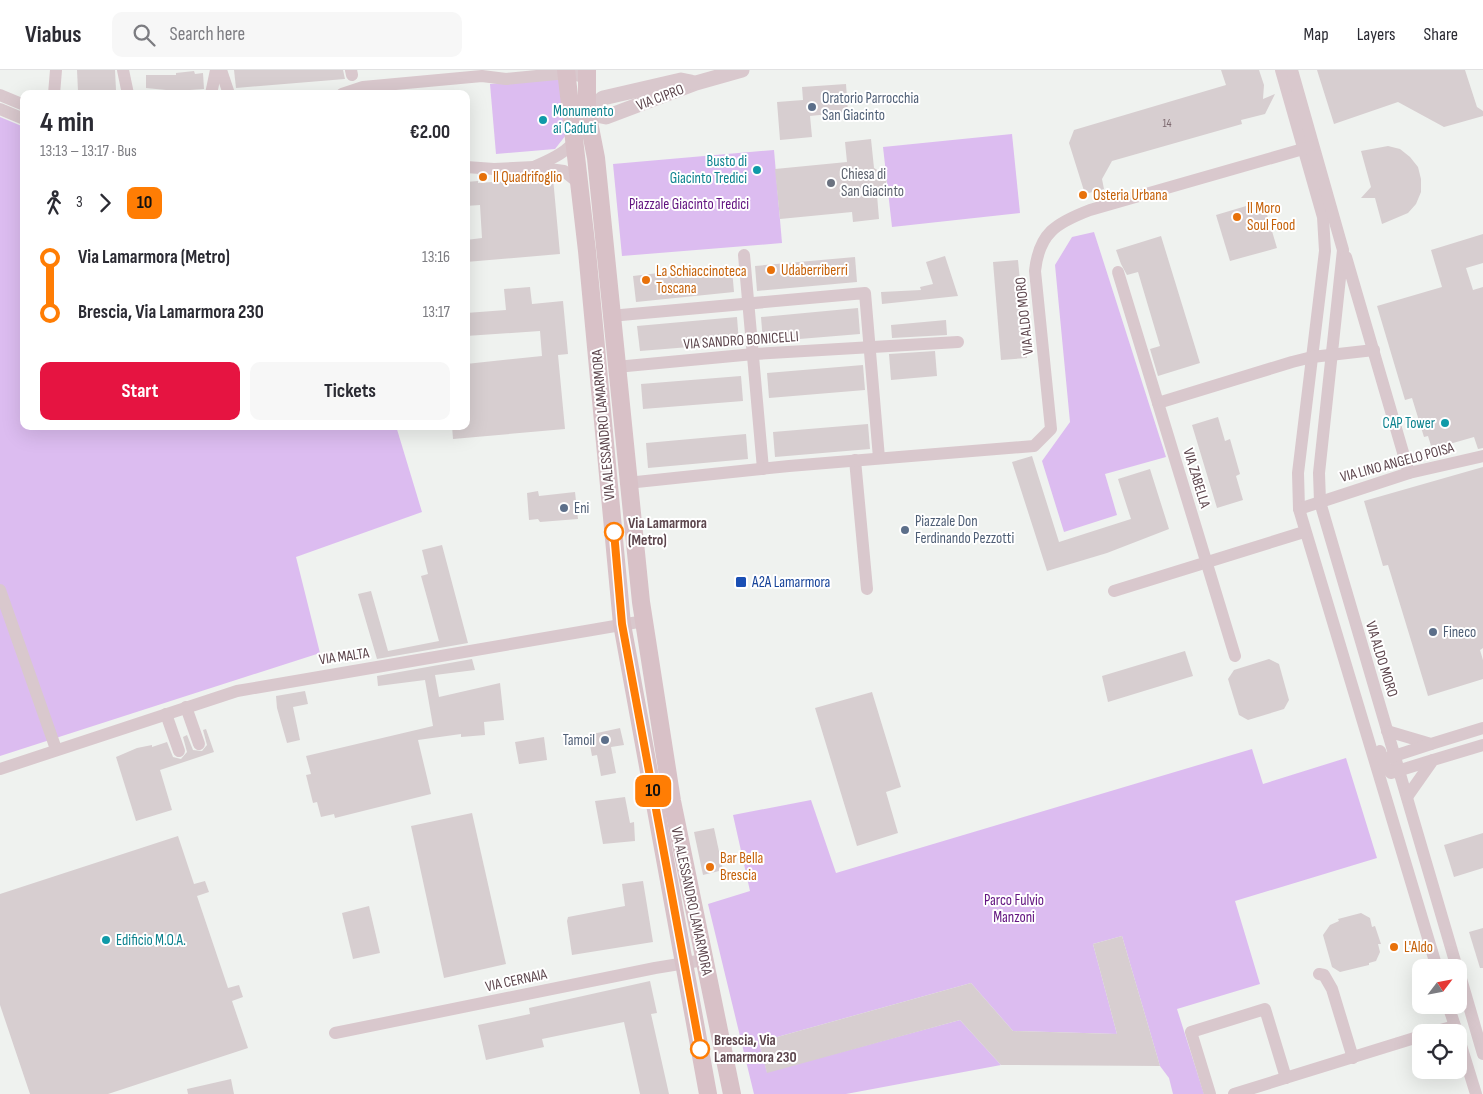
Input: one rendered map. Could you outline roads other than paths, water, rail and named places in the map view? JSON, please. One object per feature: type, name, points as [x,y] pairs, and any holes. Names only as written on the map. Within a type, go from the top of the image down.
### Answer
[{"type":"main road","name":"VIA ALESSANDRO LAMARMORA","points":[[563,72],[596,158],[627,483],[644,621],[672,800],[732,1094]]},
{"type":"main road","name":"VIA ALESSANDRO LAMARMORA","points":[[588,74],[578,110],[574,142],[580,184],[622,624],[708,1094]]},
{"type":"street","points":[[54,90],[56,70]]},
{"type":"street","points":[[123,70],[127,90]]},
{"type":"street","points":[[213,90],[216,70]]},
{"type":"street","points":[[221,70],[228,90]]},
{"type":"street","name":"VIA CIPRO","points":[[578,110],[606,117],[696,83],[742,70]]},
{"type":"street","name":"VIA ALDO MORO","points":[[1281,70],[1344,250],[1409,473]]},
{"type":"street","name":"VIA ALDO MORO","points":[[1292,70],[1323,217],[1325,250],[1298,473],[1299,509],[1304,532],[1354,695],[1384,761],[1435,959]]},
{"type":"street","points":[[356,90],[363,87],[482,73],[506,79],[563,72],[588,74],[603,98]]},
{"type":"street","name":"VIA CIPRO","points":[[578,110],[603,98],[681,80],[696,83]]},
{"type":"street","points":[[0,95],[20,103]]},
{"type":"street","points":[[0,109],[20,117]]},
{"type":"street","points":[[534,167],[552,158],[574,142]]},
{"type":"street","name":"VIA ALDO MORO","points":[[880,458],[1034,446],[1051,429],[1035,271],[1037,253],[1050,230],[1067,219],[1090,210],[1308,147]]},
{"type":"street","points":[[470,167],[494,169],[534,167],[564,171],[580,184]]},
{"type":"street","name":"VIA ALDO MORO","points":[[1344,250],[1334,355],[1319,473],[1320,502],[1387,731],[1384,761]]},
{"type":"street","points":[[744,255],[763,469]]},
{"type":"street","name":"VIA ZABELLA","points":[[1118,272],[1235,656]]},
{"type":"street","points":[[610,316],[866,292],[880,458],[627,483]]},
{"type":"street","name":"VIA SANDRO BONICELLI","points":[[616,368],[754,354],[958,342]]},
{"type":"street","points":[[1158,403],[1279,365],[1312,357],[1374,350]]},
{"type":"street","name":"VIA LINO ANGELO POISA","points":[[1299,509],[1409,473],[1483,456]]},
{"type":"street","points":[[855,460],[867,589]]},
{"type":"street","points":[[1114,591],[1304,532]]},
{"type":"street","points":[[0,590],[56,749]]},
{"type":"street","name":"VIA MALTA","points":[[0,768],[186,707],[265,684],[376,668],[644,621]]},
{"type":"street","points":[[186,707],[200,744]]},
{"type":"street","points":[[166,714],[179,751]]},
{"type":"street","points":[[1384,761],[1430,744],[1483,728]]},
{"type":"street","points":[[1387,731],[1430,744]]},
{"type":"street","points":[[1399,771],[1483,745]]},
{"type":"street","points":[[1407,797],[1433,760]]},
{"type":"street","name":"VIA ALDO MORO","points":[[1384,761],[1399,771],[1454,959]]},
{"type":"street","name":"VIA CERNAIA","points":[[335,1033],[704,960]]},
{"type":"street","points":[[1319,974],[1324,975],[1332,989],[1352,1058]]},
{"type":"street","points":[[1468,1003],[1483,1054]]},
{"type":"street","points":[[1210,1094],[1191,1032],[1265,1009],[1286,1078]]},
{"type":"street","points":[[1234,1094],[1412,1039]]},
{"type":"street","points":[[1467,1065],[1476,1094]]},
{"type":"place","name":"Oratorio Parrocchia San Giacinto","points":[[812,107]]},
{"type":"place","name":"Monumento ai Caduti","points":[[543,120]]},
{"type":"place","name":"Busto di Giacinto Tredici","points":[[757,170]]},
{"type":"place","name":"Il Quadrifoglio","points":[[483,177]]},
{"type":"place","name":"Chiesa di San Giacinto","points":[[831,183]]},
{"type":"place","name":"Osteria Urbana","points":[[1083,195]]},
{"type":"place","name":"Il Moro Soul Food","points":[[1237,217]]},
{"type":"place","name":"Udaberriberri","points":[[771,270]]},
{"type":"place","name":"La Schiaccinoteca Toscana","points":[[646,280]]},
{"type":"place","name":"CAP Tower","points":[[1445,423]]},
{"type":"place","name":"Eni","points":[[564,508]]},
{"type":"place","name":"Piazzale Don Ferdinando Pezzotti","points":[[905,530]]},
{"type":"place","name":"Via Lamarmora (Metro)","points":[[614,532]]},
{"type":"place","name":"A2A Lamarmora","points":[[741,582]]},
{"type":"place","name":"Fineco","points":[[1433,632]]},
{"type":"place","name":"Tamoil","points":[[605,740]]},
{"type":"place","name":"Bar Bella Brescia","points":[[710,867]]},
{"type":"place","name":"Edificio M.O.A.","points":[[106,940]]},
{"type":"place","name":"L'Aldo","points":[[1394,947]]},
{"type":"place","name":"Brescia, Via Lamarmora 230","points":[[700,1049]]},
{"type":"park label","name":"Piazzale Giacinto Tredici","points":[[689,204]]},
{"type":"park label","name":"Parco Fulvio Manzoni","points":[[1014,908]]}]
